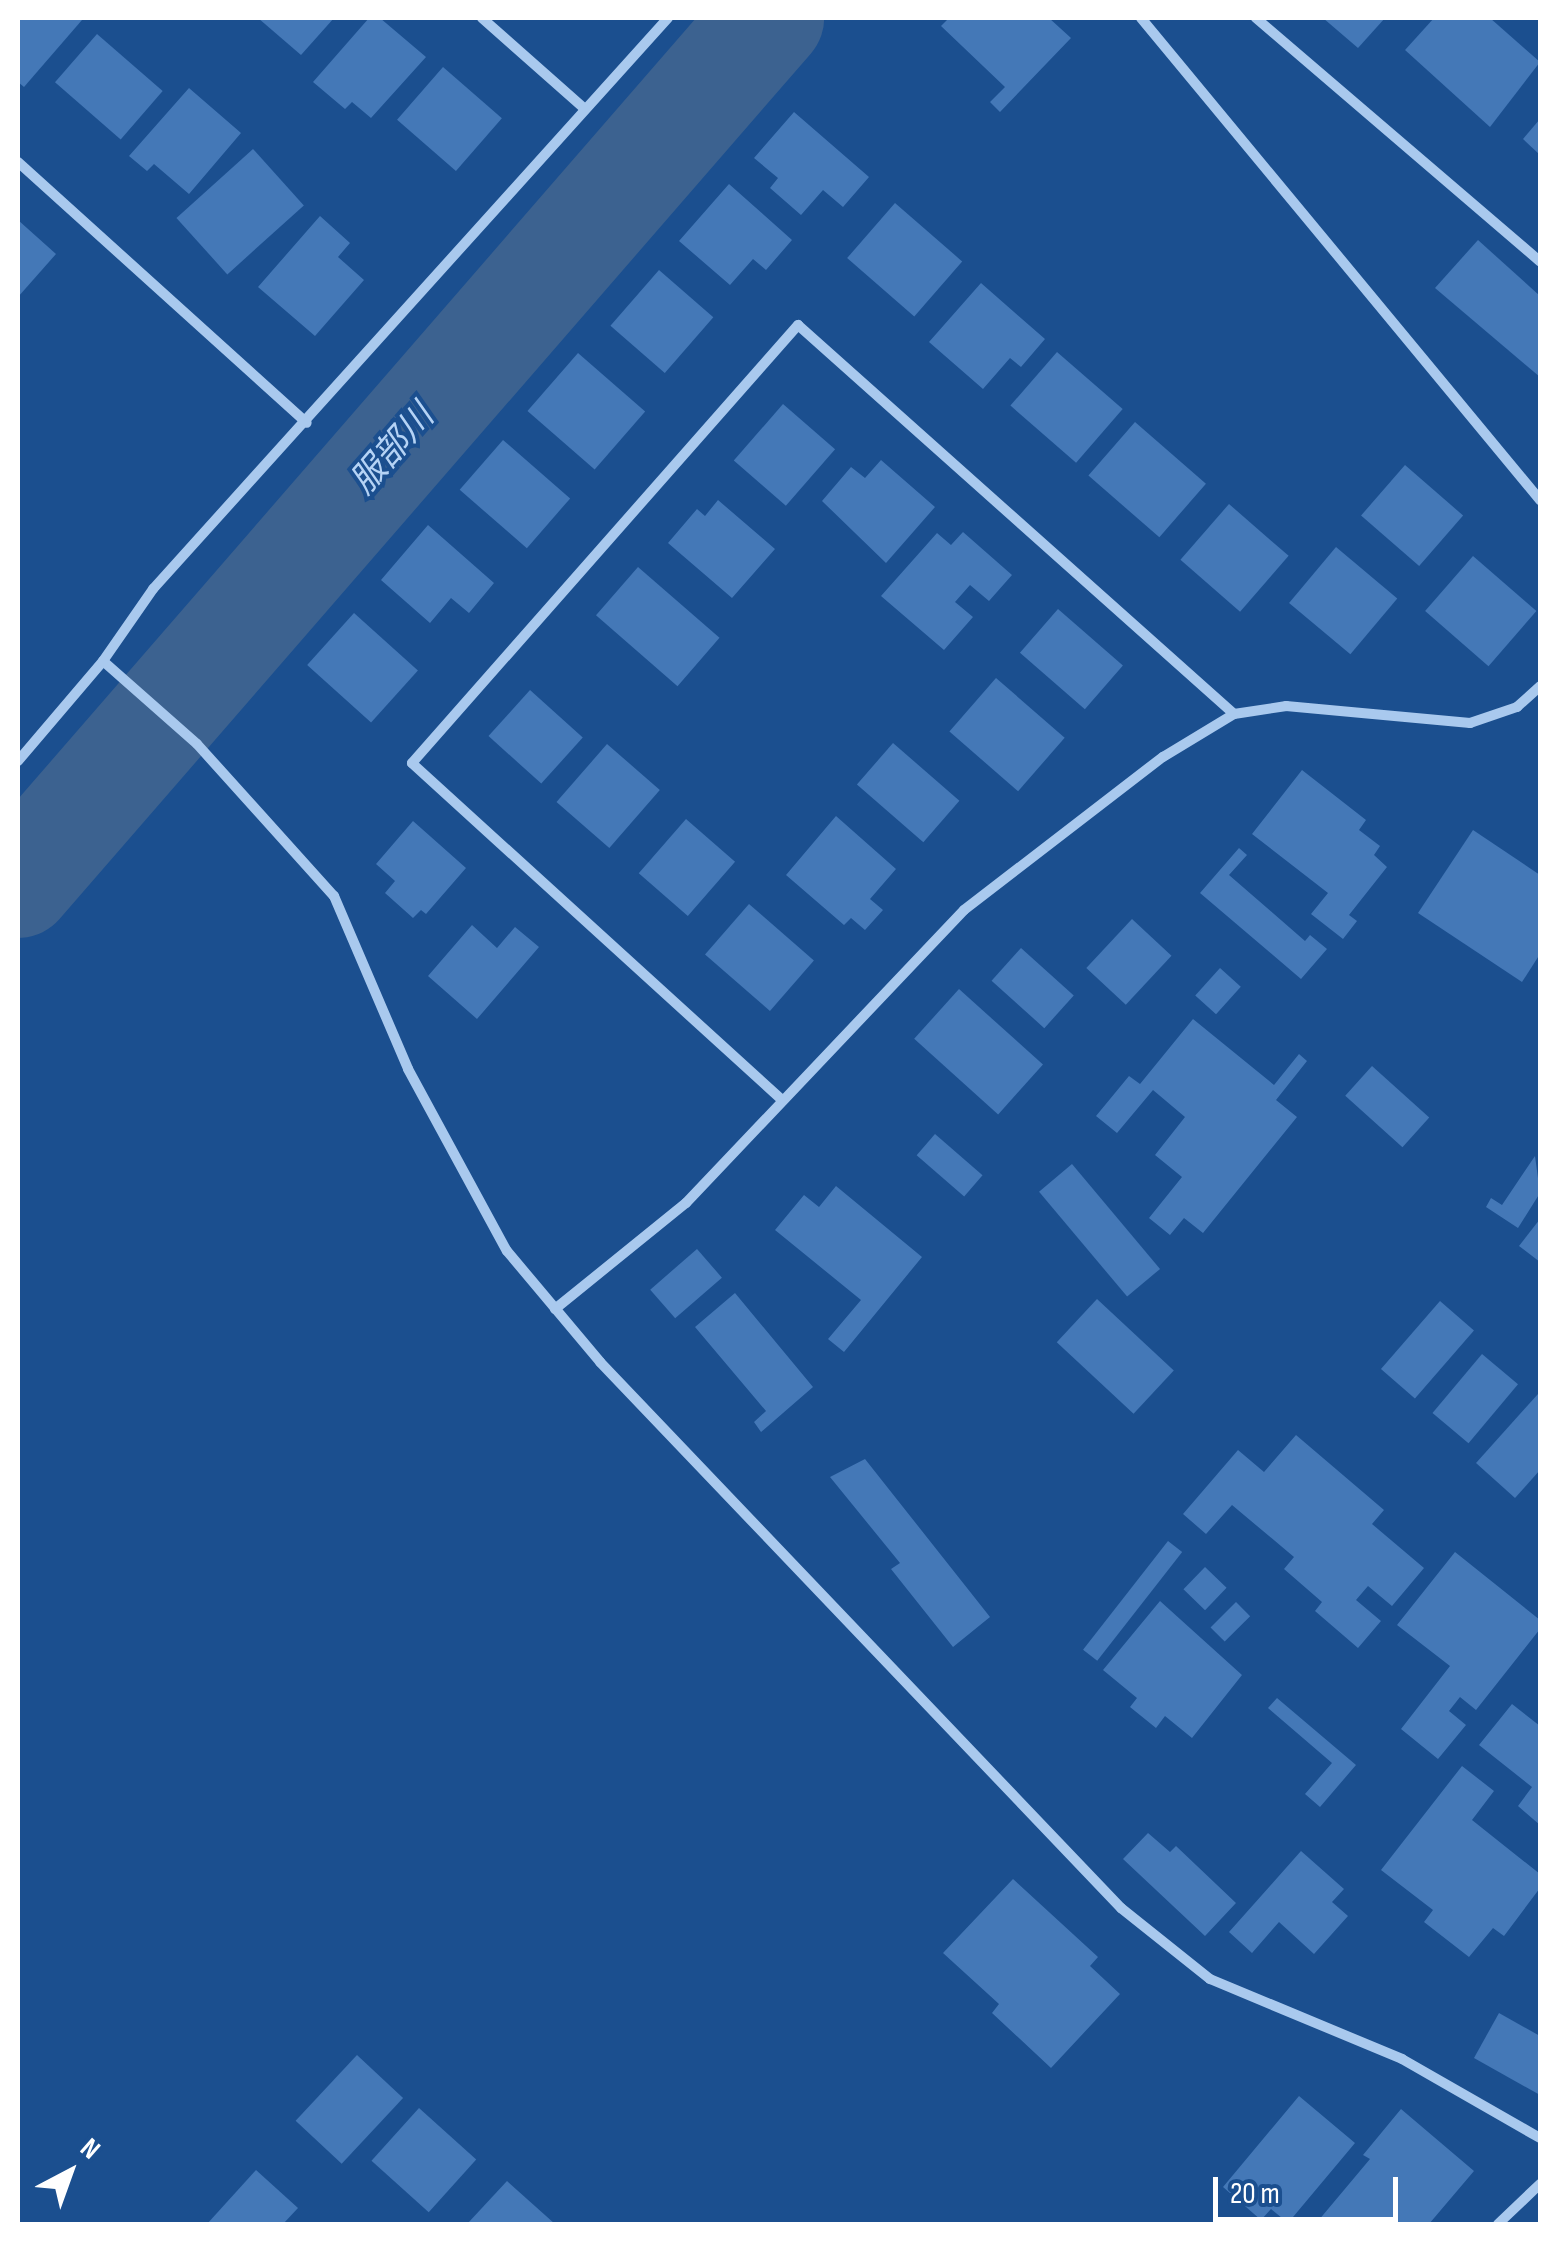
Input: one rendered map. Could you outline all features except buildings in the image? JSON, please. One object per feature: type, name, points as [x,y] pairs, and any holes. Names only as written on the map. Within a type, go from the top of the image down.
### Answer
[{"type":"street","points":[[482,18],[585,109]]},
{"type":"street","points":[[18,761],[103,661],[153,589],[307,424],[668,18]]},
{"type":"street","points":[[1141,18],[1540,500]]},
{"type":"street","points":[[1256,18],[1540,261]]},
{"type":"street","points":[[18,162],[307,424]]},
{"type":"street","points":[[781,1100],[412,764],[798,326],[1234,714]]},
{"type":"street","points":[[103,661],[197,744],[334,896],[417,1086],[507,1251],[555,1309],[1121,1908],[1210,1979],[1402,2059],[1540,2138]]},
{"type":"street","points":[[555,1309],[686,1203],[977,899],[1041,845],[1234,714],[1286,706],[1470,723],[1517,707],[1540,686]]},
{"type":"street","points":[[1498,2224],[1540,2184]]},
{"type":"waterway","name":"服部川","points":[[18,883],[769,18]]}]
